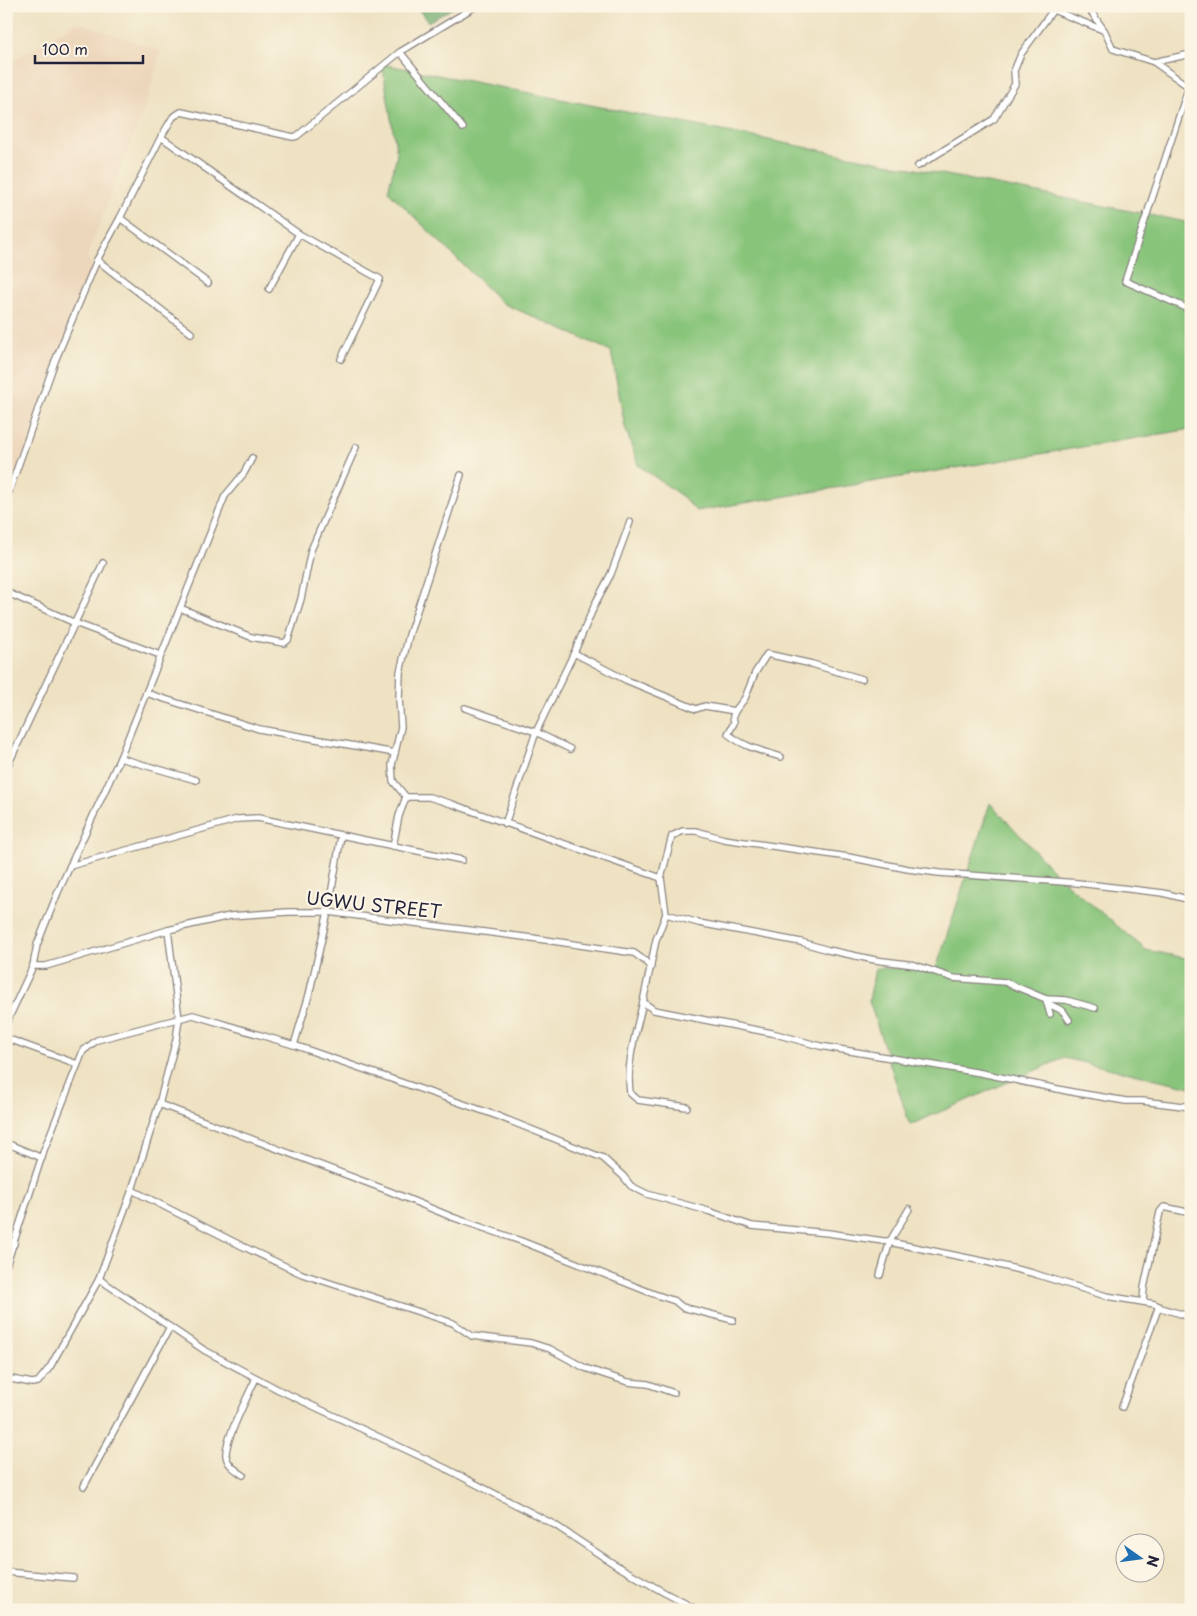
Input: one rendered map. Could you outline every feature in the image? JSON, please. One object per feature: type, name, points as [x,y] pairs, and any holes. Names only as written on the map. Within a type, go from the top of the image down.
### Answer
[{"type":"street","points":[[6,500],[55,361],[97,260],[173,117],[181,112],[293,137],[296,136],[400,52],[476,6]]},
{"type":"street","points":[[1087,6],[1104,30],[1113,49],[1154,62],[1188,86]]},
{"type":"street","points":[[918,166],[994,119],[1015,84],[1014,71],[1020,54],[1052,8],[1104,30]]},
{"type":"street","points":[[400,52],[463,128]]},
{"type":"street","points":[[1154,62],[1191,54]]},
{"type":"street","points":[[1191,80],[1125,281],[1191,310]]},
{"type":"street","points":[[161,137],[299,234],[380,279],[341,359]]},
{"type":"street","points":[[120,218],[208,283]]},
{"type":"street","points":[[269,289],[299,234]]},
{"type":"street","points":[[97,260],[191,333]]},
{"type":"street","points":[[180,608],[251,636],[284,643],[288,640],[301,599],[311,550],[356,447]]},
{"type":"street","points":[[6,1024],[33,966],[37,945],[58,892],[120,758],[225,496],[244,473],[252,458]]},
{"type":"street","points":[[406,797],[393,781],[392,765],[401,727],[400,672],[409,635],[461,475]]},
{"type":"street","points":[[505,824],[536,732],[596,602],[611,574],[630,522]]},
{"type":"street","points":[[6,769],[104,563]]},
{"type":"street","points":[[6,592],[75,623],[160,656]]},
{"type":"street","points":[[574,653],[626,680],[696,709],[705,706],[735,711]]},
{"type":"street","points":[[781,757],[739,743],[728,734],[734,723],[733,716],[735,711],[745,698],[754,673],[767,654],[812,664],[862,679]]},
{"type":"street","points":[[146,693],[259,729],[395,753]]},
{"type":"street","points":[[465,708],[536,732],[570,749]]},
{"type":"street","points":[[120,758],[196,780]]},
{"type":"street","points":[[406,797],[429,797],[661,878]]},
{"type":"street","points":[[393,846],[399,816],[406,797]]},
{"type":"street","points":[[70,866],[238,819],[248,818],[258,818],[462,860]]},
{"type":"street","points":[[686,1107],[638,1100],[630,1093],[629,1083],[631,1053],[656,940],[666,914],[661,878],[672,836],[683,831],[696,832],[724,839],[848,856],[931,872],[1163,893],[1191,900]]},
{"type":"street","points":[[294,1046],[309,995],[328,912],[341,836]]},
{"type":"street","name":"UGWU STREET","points":[[33,966],[46,966],[168,930],[230,916],[288,912],[328,912],[634,953],[651,968]]},
{"type":"street","points":[[666,914],[698,923],[801,942],[875,960],[915,965],[953,978],[1005,982],[1060,1008],[1068,1020]]},
{"type":"street","points":[[6,1378],[32,1384],[38,1382],[50,1368],[99,1279],[132,1190],[176,1040],[179,1019],[168,930]]},
{"type":"street","points":[[1047,1001],[1066,1000],[1095,1008]]},
{"type":"street","points":[[1047,1001],[1050,1014]]},
{"type":"street","points":[[643,1002],[654,1010],[772,1033],[820,1046],[982,1073],[1126,1101],[1191,1107]]},
{"type":"street","points":[[6,1266],[42,1158],[76,1064],[83,1050],[98,1040],[193,1015],[294,1046],[495,1115],[603,1158],[631,1186],[647,1194],[708,1211],[752,1226],[890,1241],[1032,1273],[1106,1296],[1143,1302],[1191,1316]]},
{"type":"street","points":[[6,1038],[76,1064]]},
{"type":"street","points":[[158,1104],[452,1217],[521,1240],[654,1294],[675,1300],[682,1307],[733,1320]]},
{"type":"street","points":[[6,1143],[42,1158]]},
{"type":"street","points":[[132,1190],[302,1274],[453,1322],[472,1336],[531,1343],[550,1349],[585,1368],[628,1382],[648,1384],[674,1393]]},
{"type":"street","points":[[1143,1302],[1144,1288],[1160,1212],[1164,1206],[1191,1213]]},
{"type":"street","points":[[880,1275],[890,1241],[909,1209]]},
{"type":"street","points":[[6,1241],[14,1244]]},
{"type":"street","points":[[99,1279],[204,1350],[279,1390],[445,1468],[556,1525],[614,1564],[665,1594],[698,1610]]},
{"type":"street","points":[[1122,1407],[1159,1306]]},
{"type":"street","points":[[84,1486],[170,1327]]},
{"type":"street","points":[[243,1475],[231,1466],[226,1456],[228,1440],[256,1378]]},
{"type":"street","points":[[6,1572],[73,1578]]},
{"type":"shaded area","points":[[76,22],[161,51],[147,101],[87,256],[92,266],[6,504],[6,66]]},
{"type":"green space","points":[[416,6],[457,6],[428,22]]},
{"type":"green space","points":[[382,64],[1191,223],[1191,429],[696,511],[683,497],[638,465],[625,427],[611,351],[502,303],[388,191],[397,154]]},
{"type":"green space","points":[[990,803],[1060,878],[1146,950],[1191,959],[1191,1087],[1064,1058],[910,1125],[869,1001],[875,968],[936,969]]}]
